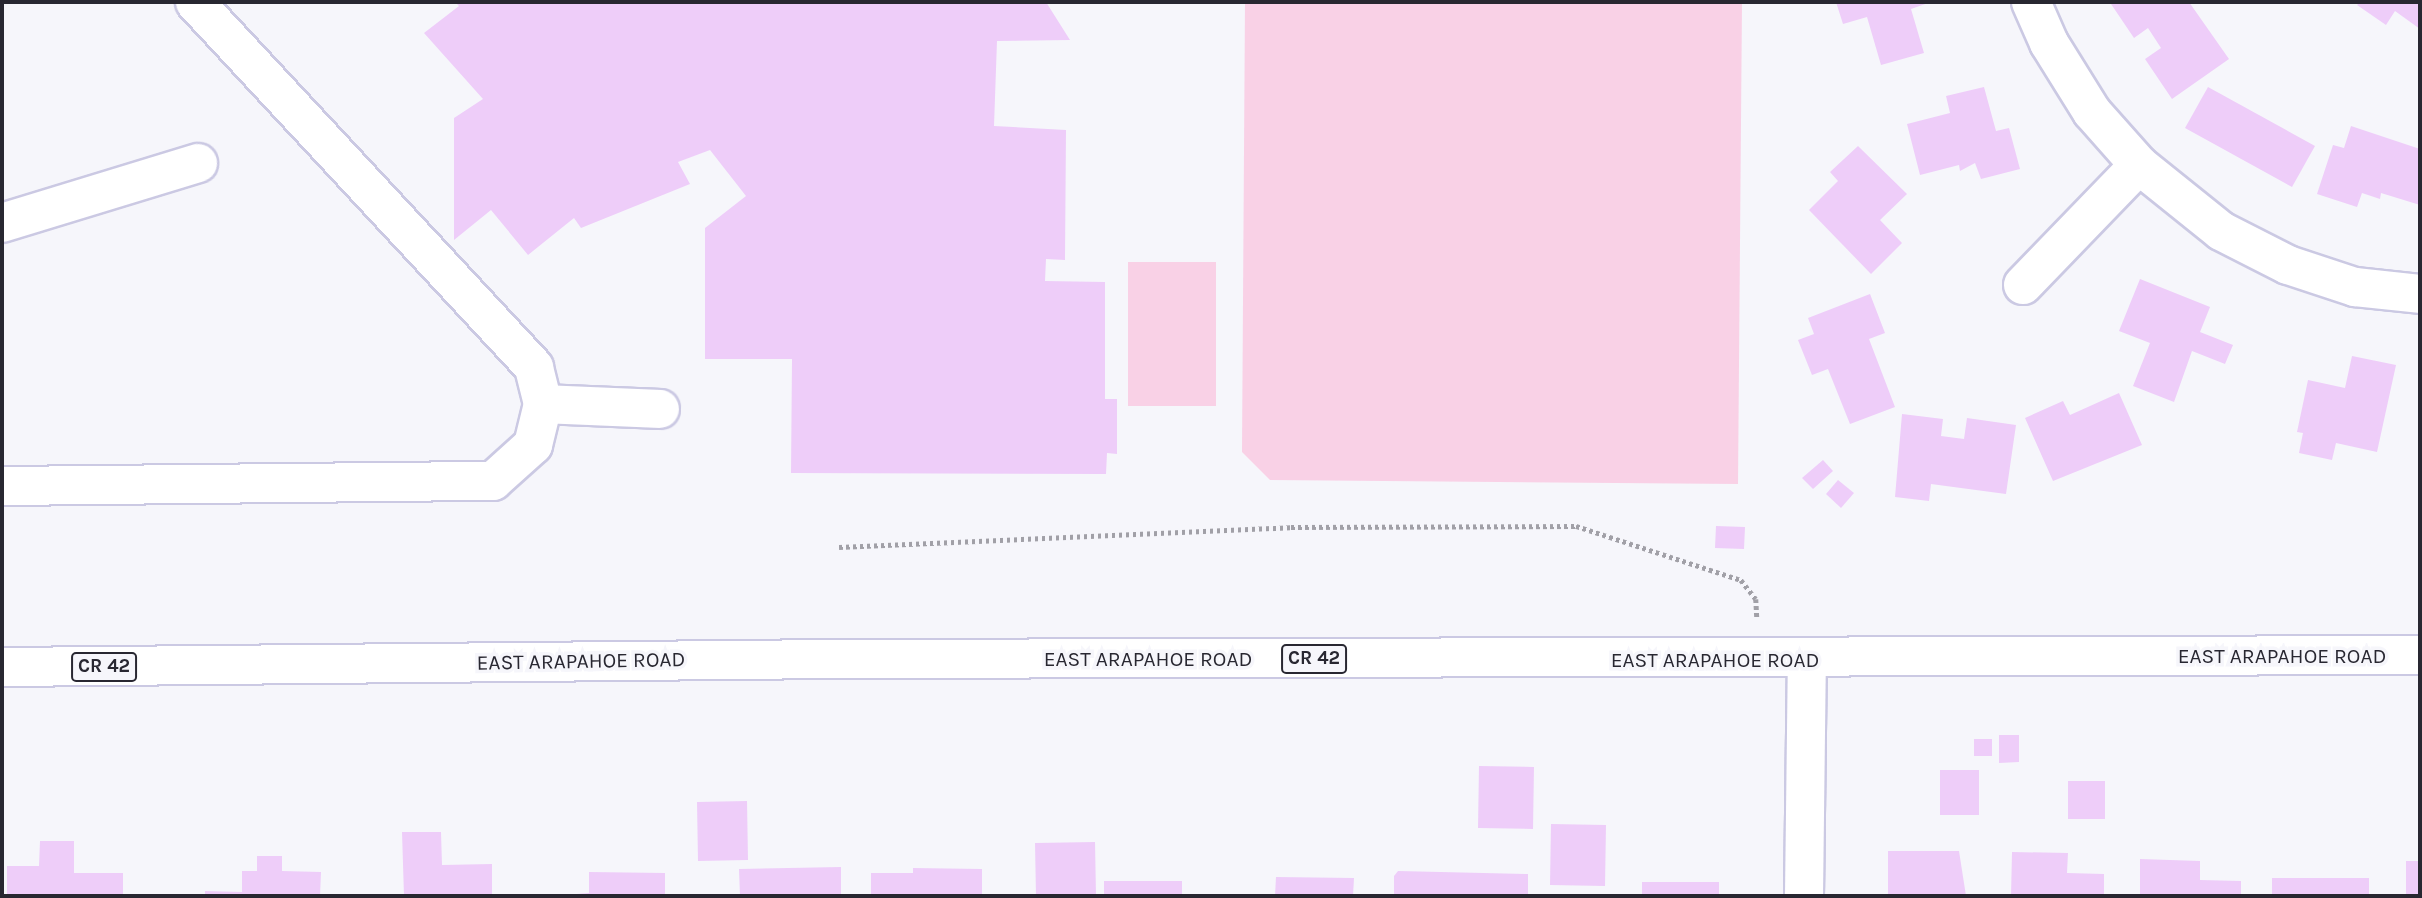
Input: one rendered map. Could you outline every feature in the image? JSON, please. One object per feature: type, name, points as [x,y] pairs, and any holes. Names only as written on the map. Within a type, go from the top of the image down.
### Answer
[{"type":"main road","points":[[2,486],[493,481],[533,445],[543,404],[534,367],[195,2]]},
{"type":"main road","points":[[2031,2],[2068,78],[2139,165],[2221,231],[2288,265],[2355,287],[2420,294]]},
{"type":"main road","points":[[2,223],[198,163]]},
{"type":"main road","points":[[2024,285],[2139,165]]},
{"type":"main road","points":[[543,404],[660,409]]},
{"type":"main road","name":"EAST ARAPAHOE ROAD","points":[[2,667],[828,659],[1807,660],[2420,655]]},
{"type":"main road","points":[[1804,896],[1807,660]]},
{"type":"path","points":[[839,547],[1291,527],[1576,526],[1741,580],[1756,600],[1759,660]]},
{"type":"shaded area","points":[[1245,2],[1742,2],[1738,484],[1270,480],[1242,452]]},
{"type":"shaded area","points":[[1128,262],[1216,262],[1216,406],[1128,406]]},
{"type":"building","points":[[455,2],[1046,2],[1070,40],[997,41],[994,126],[1066,130],[1065,260],[1046,259],[1045,281],[1105,282],[1105,399],[1117,399],[1117,454],[1107,453],[1106,474],[791,473],[792,359],[705,359],[705,228],[746,196],[710,150],[678,162],[690,184],[581,228],[574,218],[528,255],[491,210],[454,240],[454,118],[483,99],[424,33],[459,6]]},
{"type":"building","points":[[1836,2],[1931,2],[1911,9],[1924,53],[1881,65],[1867,17],[1843,24]]},
{"type":"building","points":[[2189,2],[2229,59],[2172,99],[2145,59],[2161,48],[2148,28],[2134,38],[2111,4]]},
{"type":"building","points":[[2360,2],[2420,2],[2420,29],[2395,11],[2386,25],[2357,5]]},
{"type":"building","points":[[1984,87],[1996,131],[2009,128],[2020,169],[1981,179],[1975,163],[1960,171],[1959,165],[1920,175],[1907,124],[1950,113],[1946,96]]},
{"type":"building","points":[[2208,87],[2315,146],[2292,187],[2185,128]]},
{"type":"building","points":[[2351,126],[2420,149],[2420,205],[2381,193],[2380,199],[2362,193],[2357,207],[2317,194],[2333,145],[2344,148]]},
{"type":"building","points":[[1858,146],[1907,194],[1880,220],[1902,243],[1871,274],[1809,210],[1838,181],[1830,172]]},
{"type":"building","points":[[2140,279],[2210,307],[2200,332],[2233,345],[2225,364],[2192,351],[2174,402],[2133,386],[2150,343],[2119,331]]},
{"type":"building","points":[[1870,294],[1885,333],[1869,339],[1895,407],[1850,424],[1828,369],[1812,375],[1798,340],[1814,334],[1808,318]]},
{"type":"building","points":[[2352,356],[2396,365],[2377,452],[2336,443],[2332,460],[2299,453],[2303,433],[2297,432],[2308,380],[2345,388]]},
{"type":"building","points":[[2119,393],[2142,445],[2053,481],[2025,418],[2063,401],[2070,415]]},
{"type":"building","points":[[1902,414],[1943,419],[1941,436],[1964,439],[1967,418],[2016,425],[2006,494],[1931,484],[1929,501],[1895,497]]},
{"type":"building","points":[[1823,460],[1833,471],[1813,489],[1802,478]]},
{"type":"building","points":[[1838,480],[1854,493],[1841,508],[1826,494]]},
{"type":"building","points":[[1716,526],[1745,527],[1744,549],[1715,548]]},
{"type":"building","points":[[1999,735],[2019,735],[2019,762],[1999,763]]},
{"type":"building","points":[[1974,739],[1992,739],[1992,756],[1974,756]]},
{"type":"building","points":[[1479,766],[1534,767],[1533,829],[1478,828]]},
{"type":"building","points":[[1940,770],[1979,770],[1979,815],[1940,815]]},
{"type":"building","points":[[2068,781],[2105,781],[2105,819],[2068,819]]},
{"type":"building","points":[[747,801],[748,860],[698,861],[697,802]]},
{"type":"building","points":[[1551,824],[1606,825],[1605,886],[1550,885]]},
{"type":"building","points":[[402,832],[441,832],[442,865],[492,864],[492,896],[404,896]]},
{"type":"building","points":[[40,841],[74,841],[74,873],[123,873],[123,896],[7,896],[7,866],[39,866]]},
{"type":"building","points":[[1095,842],[1096,896],[1036,896],[1035,843]]},
{"type":"building","points":[[1888,851],[1959,851],[1966,896],[1888,896]]},
{"type":"building","points":[[2012,852],[2068,853],[2067,873],[2104,874],[2104,896],[2011,896]]},
{"type":"building","points":[[257,856],[282,856],[282,871],[321,872],[320,896],[205,896],[205,891],[242,892],[242,871],[257,871]]},
{"type":"building","points":[[2140,859],[2200,861],[2200,880],[2241,881],[2241,896],[2140,896]]},
{"type":"building","points":[[2406,861],[2420,861],[2420,896],[2406,896]]},
{"type":"building","points":[[841,867],[841,896],[740,896],[739,869]]},
{"type":"building","points":[[913,868],[982,869],[982,896],[871,896],[871,873],[913,873]]},
{"type":"building","points":[[1398,871],[1528,874],[1528,896],[1394,896],[1394,876]]},
{"type":"building","points":[[589,872],[665,873],[665,896],[552,896],[589,893]]},
{"type":"building","points":[[1276,877],[1354,878],[1353,896],[1275,896]]},
{"type":"building","points":[[2272,878],[2369,878],[2369,896],[2272,896]]},
{"type":"building","points":[[1104,881],[1182,881],[1182,896],[1104,896]]},
{"type":"building","points":[[1642,882],[1719,882],[1719,896],[1642,896]]}]
